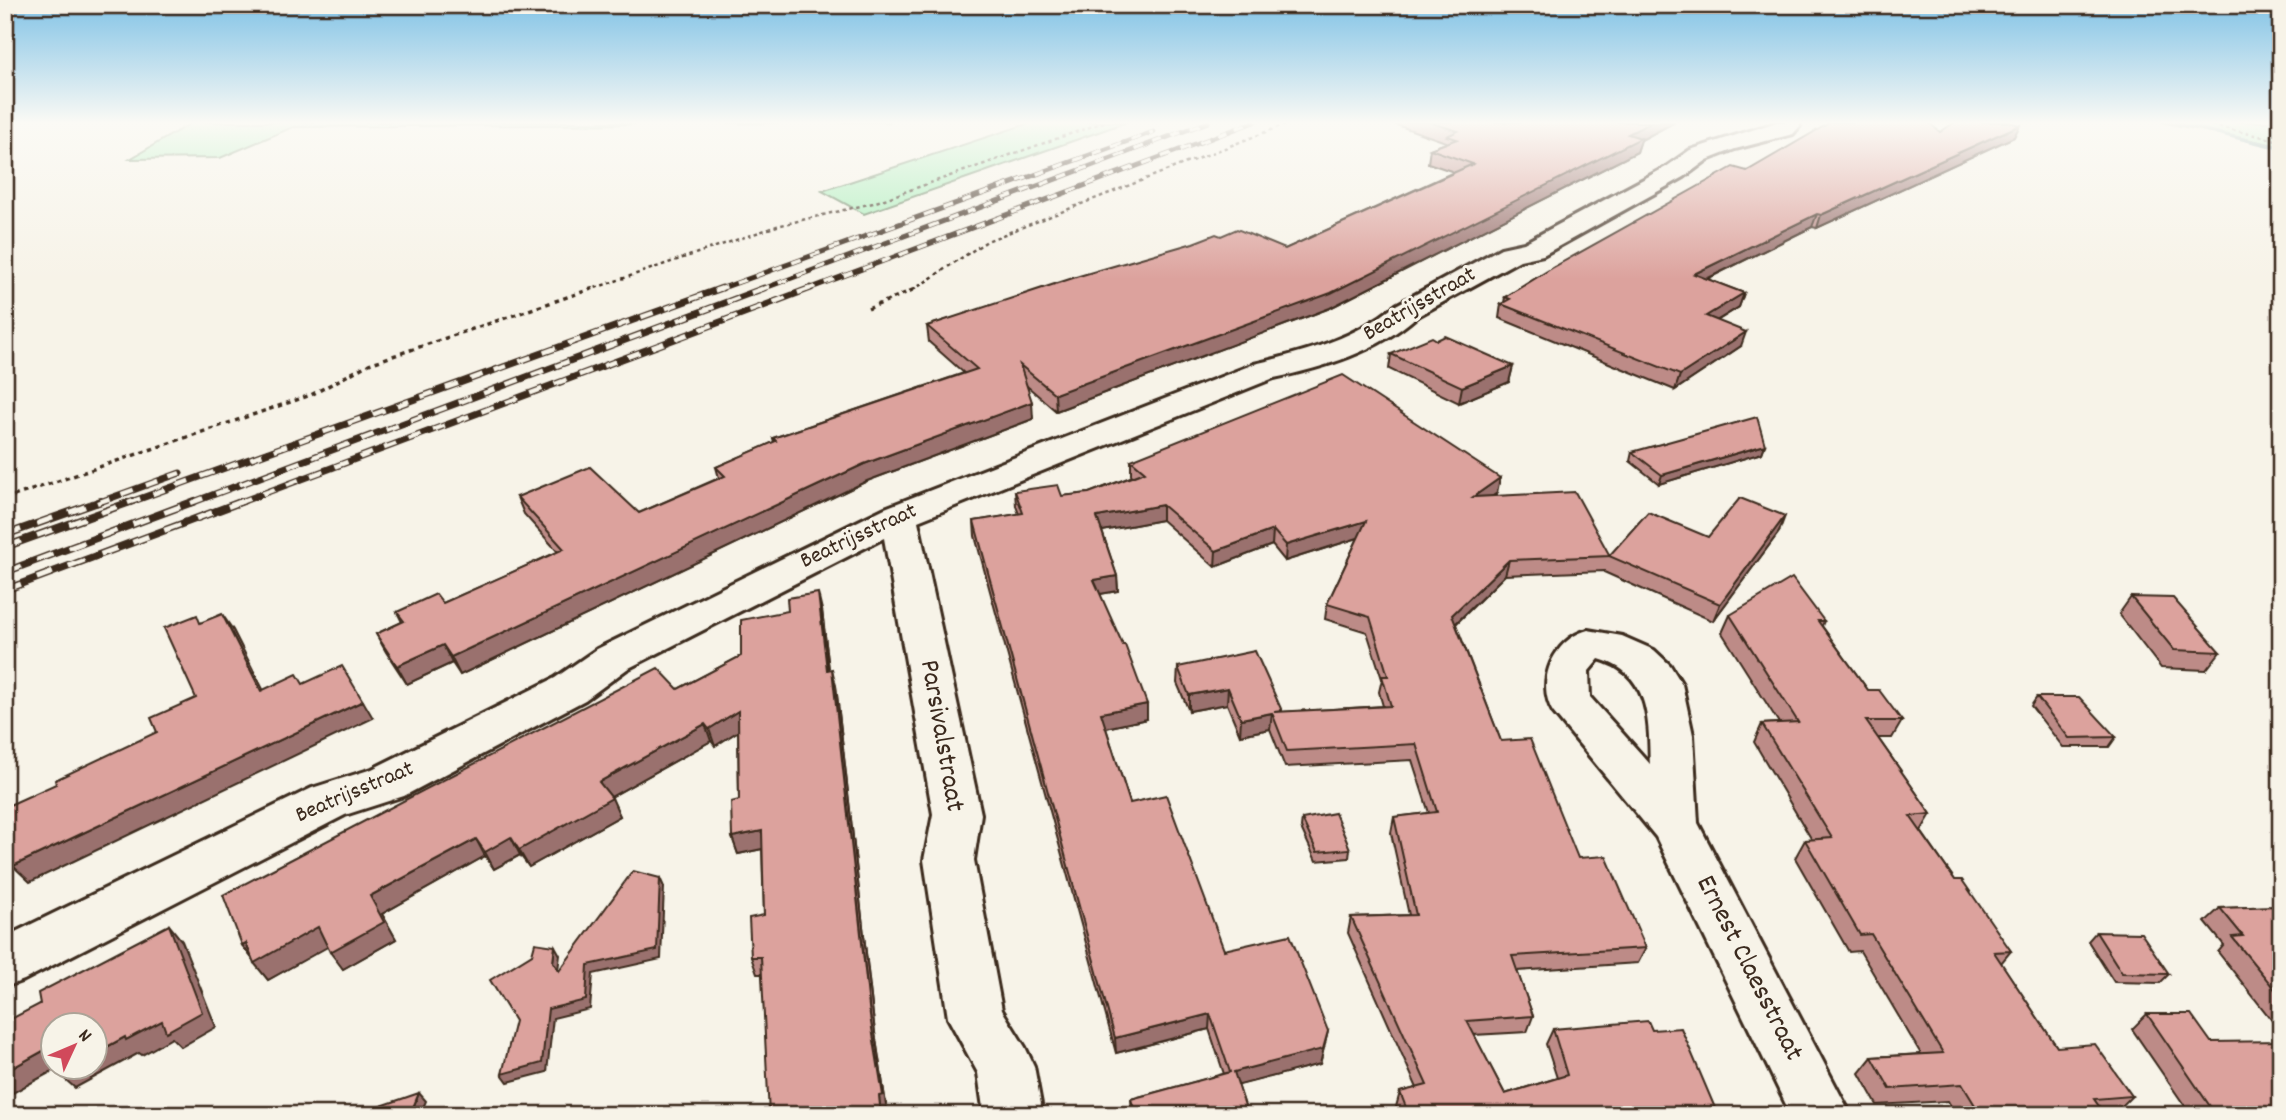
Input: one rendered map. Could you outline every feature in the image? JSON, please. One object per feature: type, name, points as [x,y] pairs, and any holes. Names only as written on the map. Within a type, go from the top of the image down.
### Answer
[{"type":"street","name":"Beatrijsstraat","points":[[5,963],[329,801],[387,783],[570,690],[611,659],[898,516],[1265,371],[1298,365],[1372,335],[1394,324],[1406,311],[1511,254],[1533,248],[1592,218],[1662,174]]},
{"type":"street","name":"Parsivalstraat","points":[[898,516],[957,814],[949,860],[976,1018],[1005,1066],[1014,1115]]},
{"type":"street","name":"Ernest Claesstraat","points":[[1674,824],[1822,1115]]},
{"type":"path","points":[[5,499],[311,395],[369,364],[777,226],[873,203],[955,174]]},
{"type":"path","points":[[868,309],[922,286],[987,241],[1157,174]]},
{"type":"green space","points":[[873,174],[978,174],[864,214],[822,191]]},
{"type":"building","points":[[1450,174],[1568,174],[1331,293],[1055,394],[1020,365],[1032,402],[864,464],[451,657],[443,645],[397,666],[376,634],[404,621],[397,612],[436,594],[443,603],[564,549],[517,497],[590,467],[639,513],[725,476],[716,467],[776,441],[773,438],[977,369],[927,326],[1079,276],[1216,234],[1221,236],[1237,229],[1285,249]]},
{"type":"building","points":[[1720,174],[1911,174],[1821,215],[1817,214],[1694,274],[1744,293],[1706,316],[1746,332],[1680,375],[1501,304],[1510,299],[1505,297]]},
{"type":"building","points":[[1445,336],[1513,366],[1462,387],[1391,354],[1432,337],[1437,340]]},
{"type":"building","points":[[1343,375],[1500,478],[1473,497],[1575,492],[1610,556],[1509,560],[1452,615],[1501,741],[1530,739],[1578,858],[1606,856],[1646,948],[1512,956],[1533,1016],[1467,1021],[1505,1094],[1567,1075],[1553,1029],[1648,1021],[1652,1030],[1681,1028],[1718,1115],[1409,1115],[1400,1092],[1427,1085],[1351,917],[1416,915],[1394,817],[1437,812],[1416,744],[1287,751],[1272,713],[1241,719],[1228,688],[1189,695],[1178,667],[1255,651],[1282,711],[1274,712],[1391,706],[1382,676],[1388,676],[1370,617],[1327,604],[1366,521],[1286,545],[1273,530],[1216,551],[1162,505],[1097,517],[1117,576],[1094,580],[1125,645],[1147,704],[1101,713],[1130,803],[1166,795],[1224,950],[1290,935],[1328,1031],[1323,1049],[1234,1072],[1248,1115],[1136,1115],[1131,1099],[1230,1072],[1210,1014],[1115,1038],[974,521],[1023,513],[1015,491],[1058,485],[1062,496],[1089,493],[1145,472],[1131,460]]},
{"type":"building","points":[[1757,417],[1765,445],[1662,475],[1632,452]]},
{"type":"building","points":[[1740,498],[1785,516],[1720,604],[1609,556],[1648,512],[1708,537]]},
{"type":"building","points":[[1792,578],[1824,621],[1818,621],[1868,690],[1879,690],[1902,721],[1866,721],[1931,814],[1910,816],[1955,880],[1962,880],[2011,951],[1994,952],[2057,1047],[2095,1044],[2132,1096],[2094,1099],[2105,1115],[1981,1115],[1962,1084],[1890,1089],[1872,1057],[1943,1053],[1871,934],[1860,935],[1805,840],[1832,838],[1762,724],[1798,722],[1730,615]]},
{"type":"building","points":[[818,593],[827,670],[832,669],[870,1016],[883,1095],[879,1096],[881,1115],[769,1115],[761,957],[751,957],[749,918],[764,915],[762,831],[732,837],[731,802],[739,800],[738,711],[709,729],[705,724],[599,782],[612,798],[519,850],[511,837],[485,852],[476,839],[370,896],[384,922],[330,952],[318,927],[254,963],[246,943],[242,945],[223,895],[658,668],[678,689],[741,656],[741,620],[788,611],[787,598]]},
{"type":"building","points":[[2131,597],[2173,598],[2220,652],[2174,650]]},
{"type":"building","points":[[222,614],[261,691],[297,674],[303,684],[342,666],[363,701],[13,866],[5,837],[5,807],[157,732],[151,718],[196,698],[164,628],[197,615],[200,623]]},
{"type":"building","points":[[2037,697],[2079,697],[2116,737],[2069,738]]},
{"type":"building","points":[[1335,813],[1350,849],[1317,852],[1302,819]]},
{"type":"building","points":[[633,871],[660,878],[657,950],[588,965],[586,1000],[548,1009],[542,1063],[502,1074],[515,1021],[490,980],[532,954],[535,943],[555,946],[553,962],[559,971]]},
{"type":"building","points":[[2281,906],[2281,997],[2232,937],[2243,936],[2220,908]]},
{"type":"building","points":[[169,925],[202,1012],[166,1032],[162,1021],[126,1040],[125,1037],[108,1046],[108,1012],[38,1012],[38,1054],[5,1072],[5,1022],[40,1004],[38,993]]},
{"type":"building","points":[[2096,932],[2141,933],[2169,974],[2122,973]]},
{"type":"building","points":[[2147,1014],[2191,1014],[2211,1042],[2281,1041],[2281,1115],[2216,1115]]},
{"type":"building","points":[[419,1093],[410,1115],[355,1115]]},
{"type":"railway","points":[[717,290],[1036,174]]},
{"type":"railway","points":[[760,290],[1069,174]]},
{"type":"railway","points":[[806,290],[1115,174]]},
{"type":"railway","points":[[128,503],[722,288]]},
{"type":"railway","points":[[191,503],[764,288]]},
{"type":"railway","points":[[238,503],[811,288]]},
{"type":"railway","points":[[97,503],[180,473]]},
{"type":"railway","points":[[5,535],[101,501]]},
{"type":"railway","points":[[5,547],[133,501]]},
{"type":"railway","points":[[5,572],[195,501]]},
{"type":"railway","points":[[5,590],[243,501]]}]
